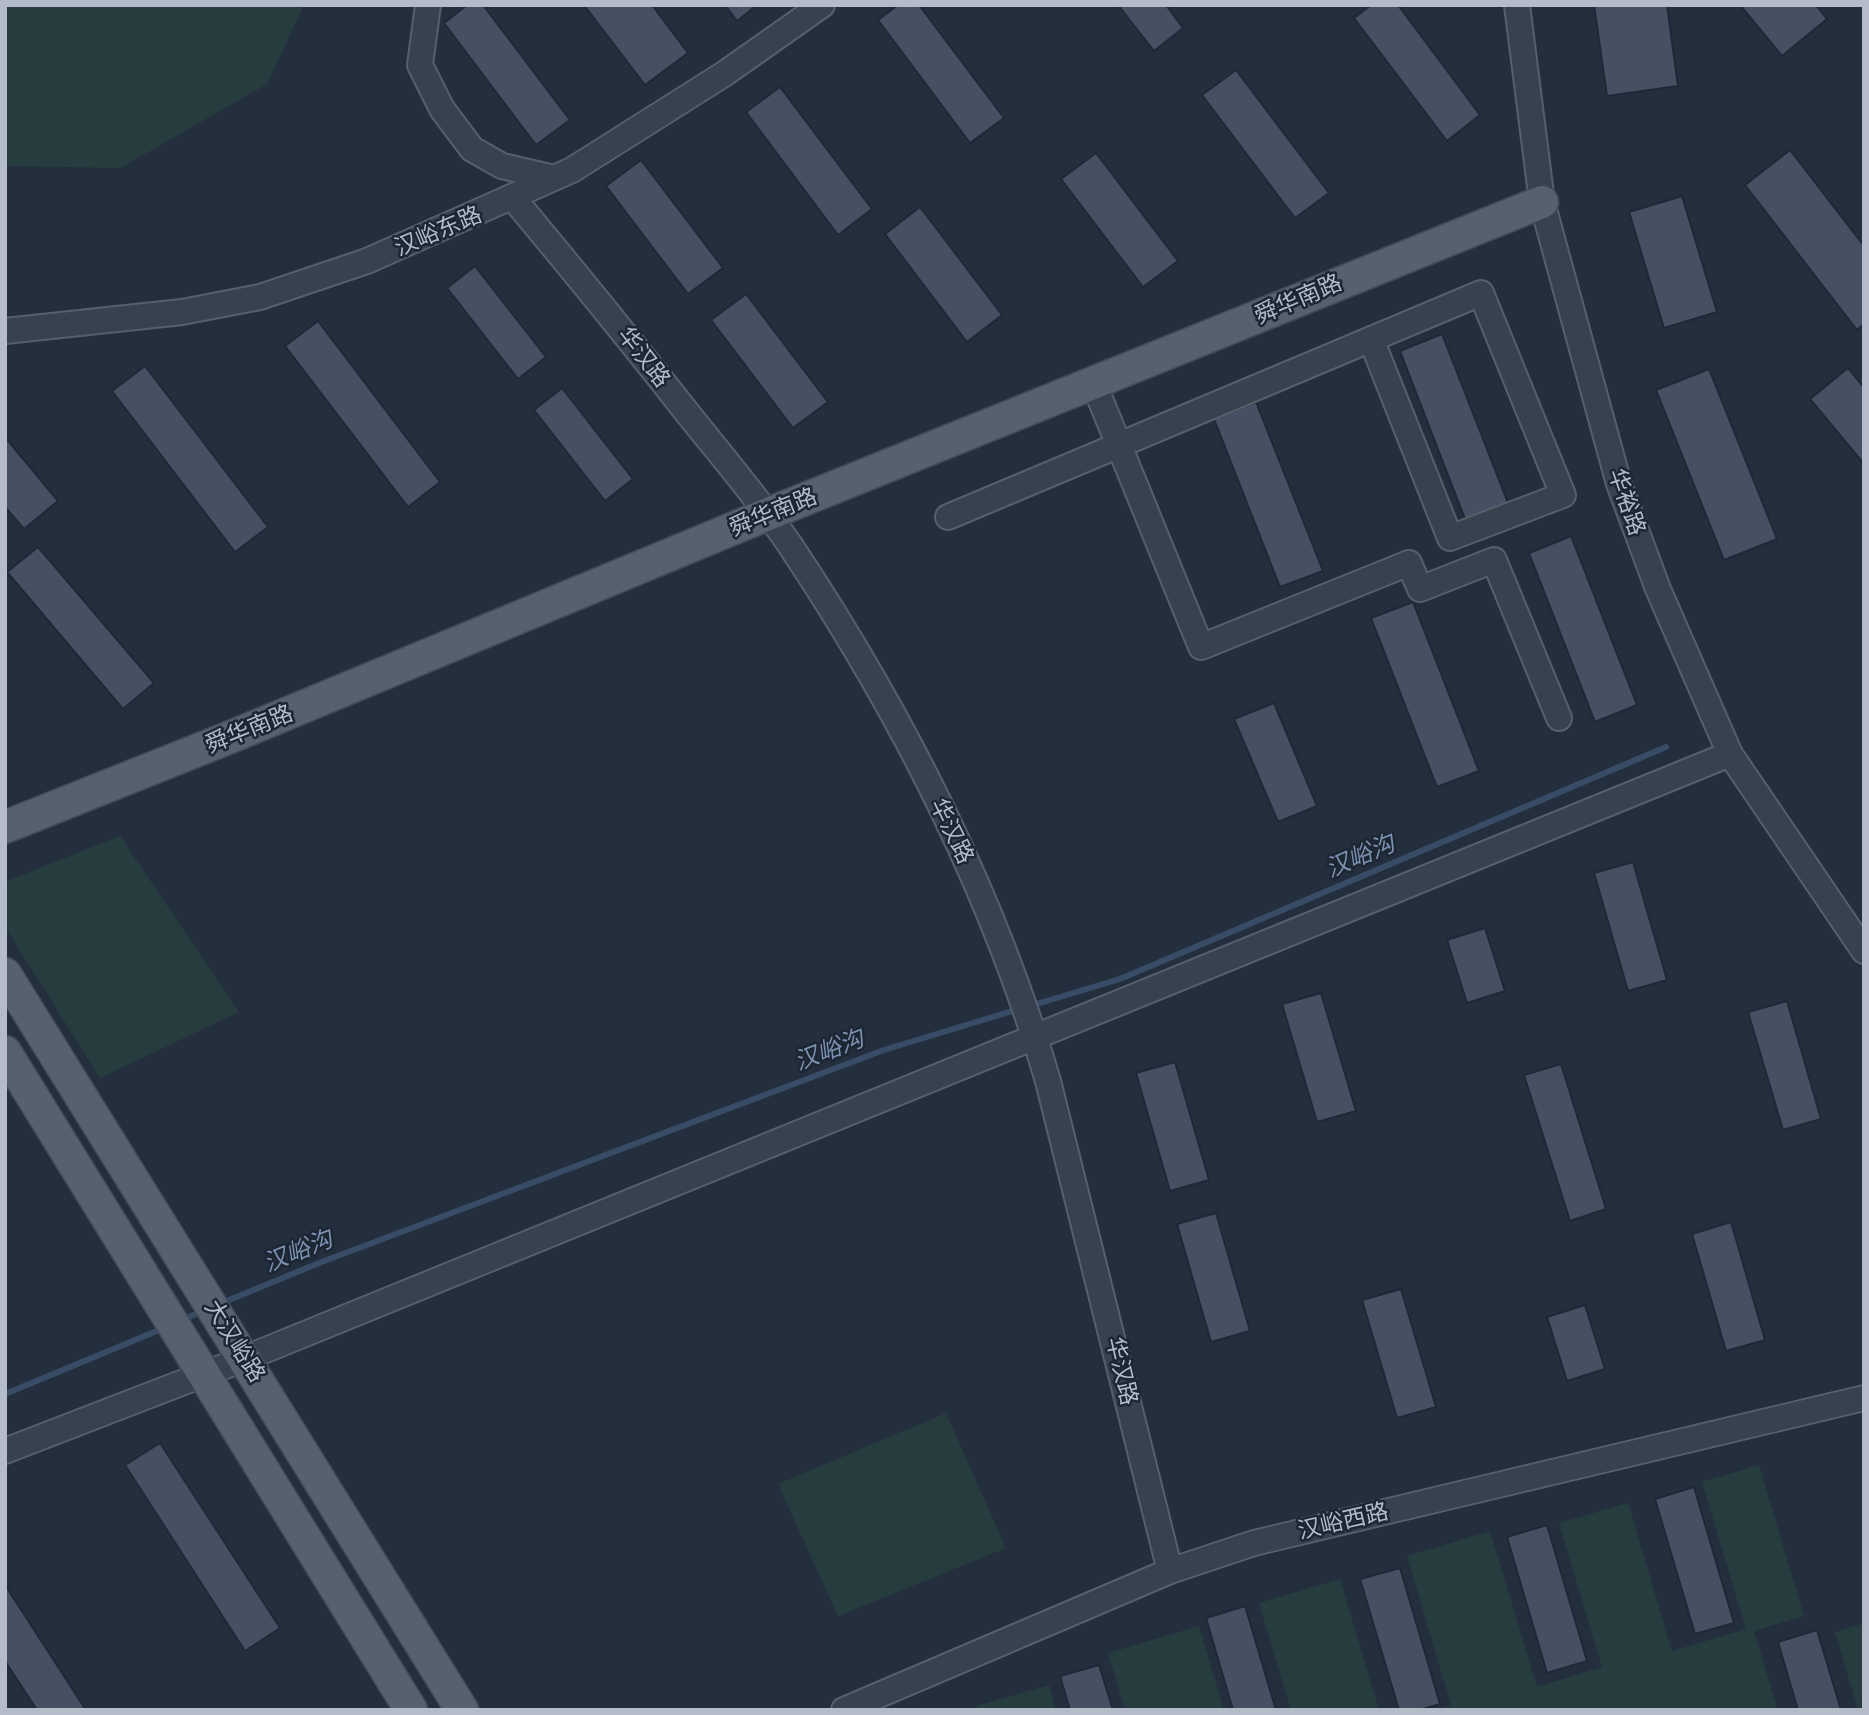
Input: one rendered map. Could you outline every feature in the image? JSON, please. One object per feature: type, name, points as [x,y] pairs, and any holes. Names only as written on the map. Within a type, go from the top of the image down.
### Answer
[{"type":"main road","name":"舜华南路","points":[[5,827],[241,733],[768,514],[1094,384],[1461,232],[1542,202]]},
{"type":"main road","name":"大汉峪路","points":[[5,974],[246,1358],[462,1710]]},
{"type":"main road","name":"大汉峪路","points":[[5,1052],[411,1710]]},
{"type":"street","points":[[428,5],[420,65],[442,109],[472,149],[502,166],[555,178]]},
{"type":"street","name":"汉峪东路","points":[[5,331],[182,312],[260,297],[367,261],[555,178],[724,74],[822,5]]},
{"type":"street","name":"华裕路","points":[[1517,5],[1542,202],[1619,484],[1658,589],[1730,754],[1864,951]]},
{"type":"street","name":"华汉路","points":[[513,198],[768,514],[881,687],[972,873],[1028,1018],[1110,1323],[1170,1571]]},
{"type":"street","points":[[948,517],[1371,339],[1481,293],[1563,495],[1450,538],[1371,339]]},
{"type":"street","points":[[1094,384],[1201,647],[1409,563],[1420,589],[1494,560],[1559,718]]},
{"type":"street","points":[[5,1451],[246,1358],[1028,1018],[1730,754]]},
{"type":"street","name":"汉峪西路","points":[[844,1710],[1170,1571],[1254,1543],[1864,1398]]},
{"type":"green space","points":[[5,5],[304,5],[267,84],[121,168],[5,166]]},
{"type":"green space","points":[[120,836],[239,1012],[100,1078],[5,927],[5,882]]},
{"type":"green space","points":[[946,1413],[1006,1548],[838,1616],[778,1484]]},
{"type":"green space","points":[[1759,1465],[1804,1616],[1754,1631],[1778,1710],[1436,1710],[1451,1705],[1407,1556],[1490,1531],[1537,1687],[1602,1667],[1559,1523],[1628,1503],[1672,1651],[1746,1629],[1702,1482]]},
{"type":"green space","points":[[1340,1579],[1379,1710],[1291,1710],[1259,1603]]},
{"type":"green space","points":[[1864,1623],[1864,1710],[1858,1710],[1835,1632]]},
{"type":"green space","points":[[1199,1626],[1224,1710],[1125,1710],[1108,1653]]},
{"type":"green space","points":[[1049,1685],[1056,1710],[963,1710]]},
{"type":"building","points":[[467,5],[483,5],[570,120],[536,145],[444,23]]},
{"type":"building","points":[[584,5],[652,5],[688,53],[645,85]]},
{"type":"building","points":[[725,5],[757,5],[737,21]]},
{"type":"building","points":[[898,5],[919,5],[1004,118],[970,143],[878,20]]},
{"type":"building","points":[[1118,5],[1166,5],[1183,28],[1154,51]]},
{"type":"building","points":[[1371,5],[1398,5],[1480,115],[1447,141],[1354,18]]},
{"type":"building","points":[[1594,5],[1667,5],[1678,86],[1607,96]]},
{"type":"building","points":[[1740,5],[1816,5],[1827,19],[1782,56]]},
{"type":"building","points":[[1236,70],[1329,193],[1295,218],[1202,95]]},
{"type":"building","points":[[780,87],[872,209],[838,235],[746,112]]},
{"type":"building","points":[[1790,150],[1864,246],[1864,324],[1857,330],[1745,185]]},
{"type":"building","points":[[1096,153],[1178,261],[1143,287],[1061,179]]},
{"type":"building","points":[[641,160],[723,268],[688,294],[606,186]]},
{"type":"building","points":[[1682,196],[1717,312],[1664,328],[1629,212]]},
{"type":"building","points":[[920,207],[1002,315],[967,342],[885,234]]},
{"type":"building","points":[[475,266],[546,357],[518,379],[447,288]]},
{"type":"building","points":[[746,294],[828,402],[793,428],[711,320]]},
{"type":"building","points":[[318,321],[440,482],[408,507],[285,346]]},
{"type":"building","points":[[1442,334],[1508,503],[1465,519],[1400,351]]},
{"type":"building","points":[[145,366],[268,527],[235,552],[112,391]]},
{"type":"building","points":[[1848,368],[1864,388],[1864,464],[1810,399]]},
{"type":"building","points":[[1709,369],[1777,539],[1724,560],[1656,390]]},
{"type":"building","points":[[562,388],[633,479],[605,501],[534,410]]},
{"type":"building","points":[[1256,402],[1323,571],[1280,587],[1214,419]]},
{"type":"building","points":[[5,437],[58,501],[24,529],[5,507]]},
{"type":"building","points":[[1571,536],[1637,705],[1595,722],[1529,553]]},
{"type":"building","points":[[38,547],[154,683],[123,709],[7,572]]},
{"type":"building","points":[[1413,602],[1479,771],[1437,787],[1371,618]]},
{"type":"building","points":[[1274,703],[1317,806],[1278,822],[1234,719]]},
{"type":"building","points":[[1633,862],[1667,980],[1628,991],[1594,873]]},
{"type":"building","points":[[1485,928],[1505,991],[1467,1003],[1447,940]]},
{"type":"building","points":[[1321,993],[1356,1111],[1317,1122],[1282,1004]]},
{"type":"building","points":[[1787,1001],[1821,1119],[1783,1130],[1748,1012]]},
{"type":"building","points":[[1175,1062],[1209,1180],[1170,1191],[1136,1073]]},
{"type":"building","points":[[1561,1064],[1606,1209],[1570,1221],[1524,1075]]},
{"type":"building","points":[[1216,1213],[1250,1331],[1211,1342],[1177,1224]]},
{"type":"building","points":[[1731,1222],[1765,1340],[1726,1351],[1692,1234]]},
{"type":"building","points":[[1401,1289],[1436,1407],[1397,1418],[1362,1300]]},
{"type":"building","points":[[1585,1305],[1605,1369],[1567,1381],[1547,1317]]},
{"type":"building","points":[[160,1443],[280,1628],[245,1651],[125,1465]]},
{"type":"building","points":[[1694,1487],[1734,1623],[1695,1634],[1655,1499]]},
{"type":"building","points":[[1547,1525],[1587,1661],[1547,1673],[1507,1537]]},
{"type":"building","points":[[1400,1568],[1440,1704],[1419,1710],[1399,1710],[1360,1579]]},
{"type":"building","points":[[5,1585],[86,1710],[37,1710],[5,1661]]},
{"type":"building","points":[[1245,1606],[1276,1710],[1233,1710],[1206,1618]]},
{"type":"building","points":[[1817,1630],[1841,1710],[1798,1710],[1778,1642]]},
{"type":"building","points":[[1099,1665],[1113,1710],[1070,1710],[1060,1676]]},
{"type":"waterway","name":"汉峪沟","points":[[1030,1006],[1120,979],[1666,747]]},
{"type":"waterway","name":"汉峪沟","points":[[222,1303],[319,1263],[884,1050],[1019,1009]]},
{"type":"waterway","name":"汉峪沟","points":[[180,1321],[202,1311]]},
{"type":"waterway","name":"汉峪沟","points":[[5,1394],[164,1328]]}]
